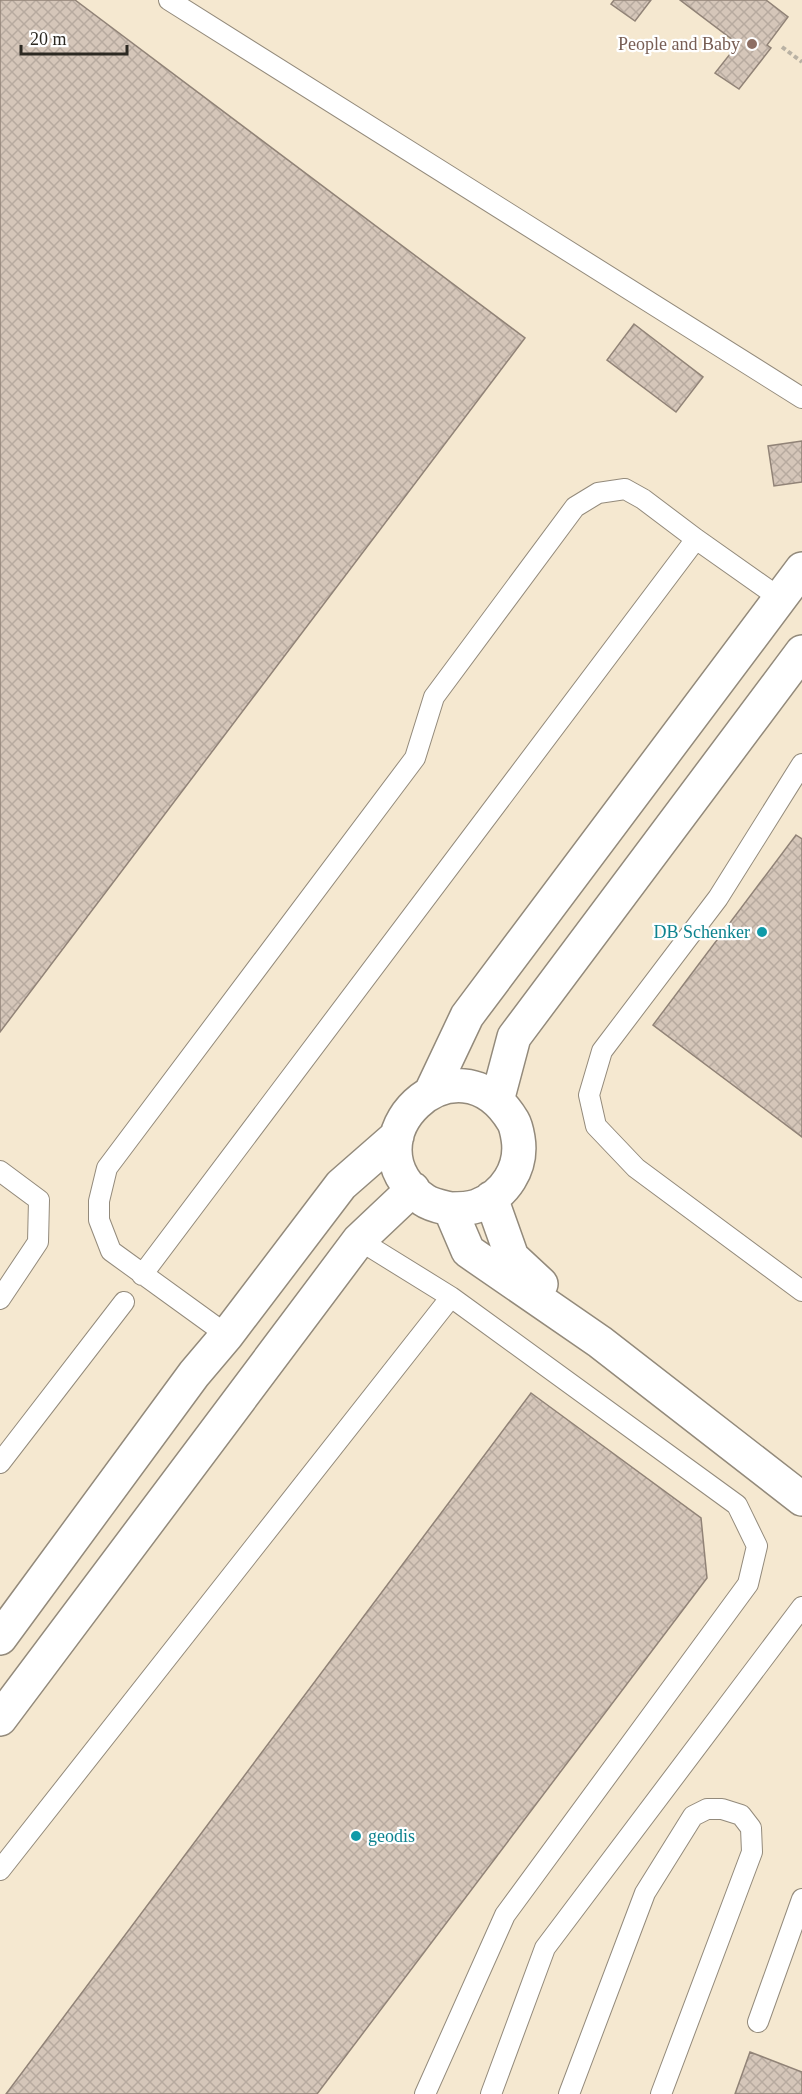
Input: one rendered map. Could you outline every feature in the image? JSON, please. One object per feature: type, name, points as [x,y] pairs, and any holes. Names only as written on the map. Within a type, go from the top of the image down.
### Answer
[{"type":"street","points":[[431,1092],[467,1016],[802,569]]},
{"type":"street","points":[[497,1101],[514,1037],[802,652]]},
{"type":"street","points":[[464,1086],[485,1092],[497,1101],[515,1124],[520,1149],[514,1174],[498,1195],[476,1207],[450,1209],[426,1201],[407,1184],[397,1162],[396,1137],[406,1113],[421,1097],[441,1088],[464,1086]]},
{"type":"street","points":[[3,1628],[194,1374],[227,1335],[341,1185],[396,1137]]},
{"type":"street","points":[[0,1719],[358,1240],[413,1190]]},
{"type":"street","points":[[491,1198],[512,1257],[600,1342]]},
{"type":"street","points":[[450,1209],[468,1251],[600,1342],[802,1499]]},
{"type":"lane","points":[[169,0],[802,398]]},
{"type":"lane","points":[[227,1335],[111,1251],[99,1220],[99,1201],[107,1168],[415,758],[435,698],[575,507],[598,493],[625,489],[643,499],[781,599]]},
{"type":"lane","points":[[142,1275],[696,539]]},
{"type":"lane","points":[[802,764],[718,898],[602,1051],[589,1095],[597,1126],[636,1168],[802,1291]]},
{"type":"lane","points":[[0,1171],[39,1200],[38,1242],[0,1299]]},
{"type":"lane","points":[[358,1240],[451,1297],[737,1506],[757,1545],[748,1584],[505,1914],[425,2094]]},
{"type":"lane","points":[[0,1870],[451,1297]]},
{"type":"lane","points":[[0,1463],[124,1302]]},
{"type":"lane","points":[[491,2094],[544,1948],[802,1607]]},
{"type":"lane","points":[[569,2094],[645,1893],[693,1816],[707,1809],[722,1809],[741,1815],[752,1828],[752,1852],[661,2094]]},
{"type":"lane","points":[[758,2022],[802,1899]]},
{"type":"path","points":[[782,46],[802,62]]},
{"type":"shaded area","points":[[0,0],[802,0],[802,2094],[0,2094]]},
{"type":"building","points":[[0,0],[75,0],[525,338],[0,1032]]},
{"type":"building","name":"People and Baby","points":[[614,0],[651,0],[635,21],[611,4]]},
{"type":"building","name":"People and Baby","points":[[680,0],[766,0],[788,17],[767,45],[771,48],[739,89],[715,73],[738,44]]},
{"type":"building","points":[[634,324],[703,377],[676,412],[607,360]]},
{"type":"building","points":[[802,441],[802,482],[774,486],[768,446]]},
{"type":"building","name":"DB Schenker","points":[[796,835],[802,839],[802,1137],[653,1025]]},
{"type":"building","name":"geodis","points":[[531,1393],[701,1518],[707,1578],[317,2094],[6,2094]]},
{"type":"building","points":[[750,2052],[802,2072],[802,2094],[735,2094]]},
{"type":"place","name":"People and Baby","points":[[752,44]]},
{"type":"place","name":"DB Schenker","points":[[762,932]]},
{"type":"place","name":"geodis","points":[[356,1836]]}]
